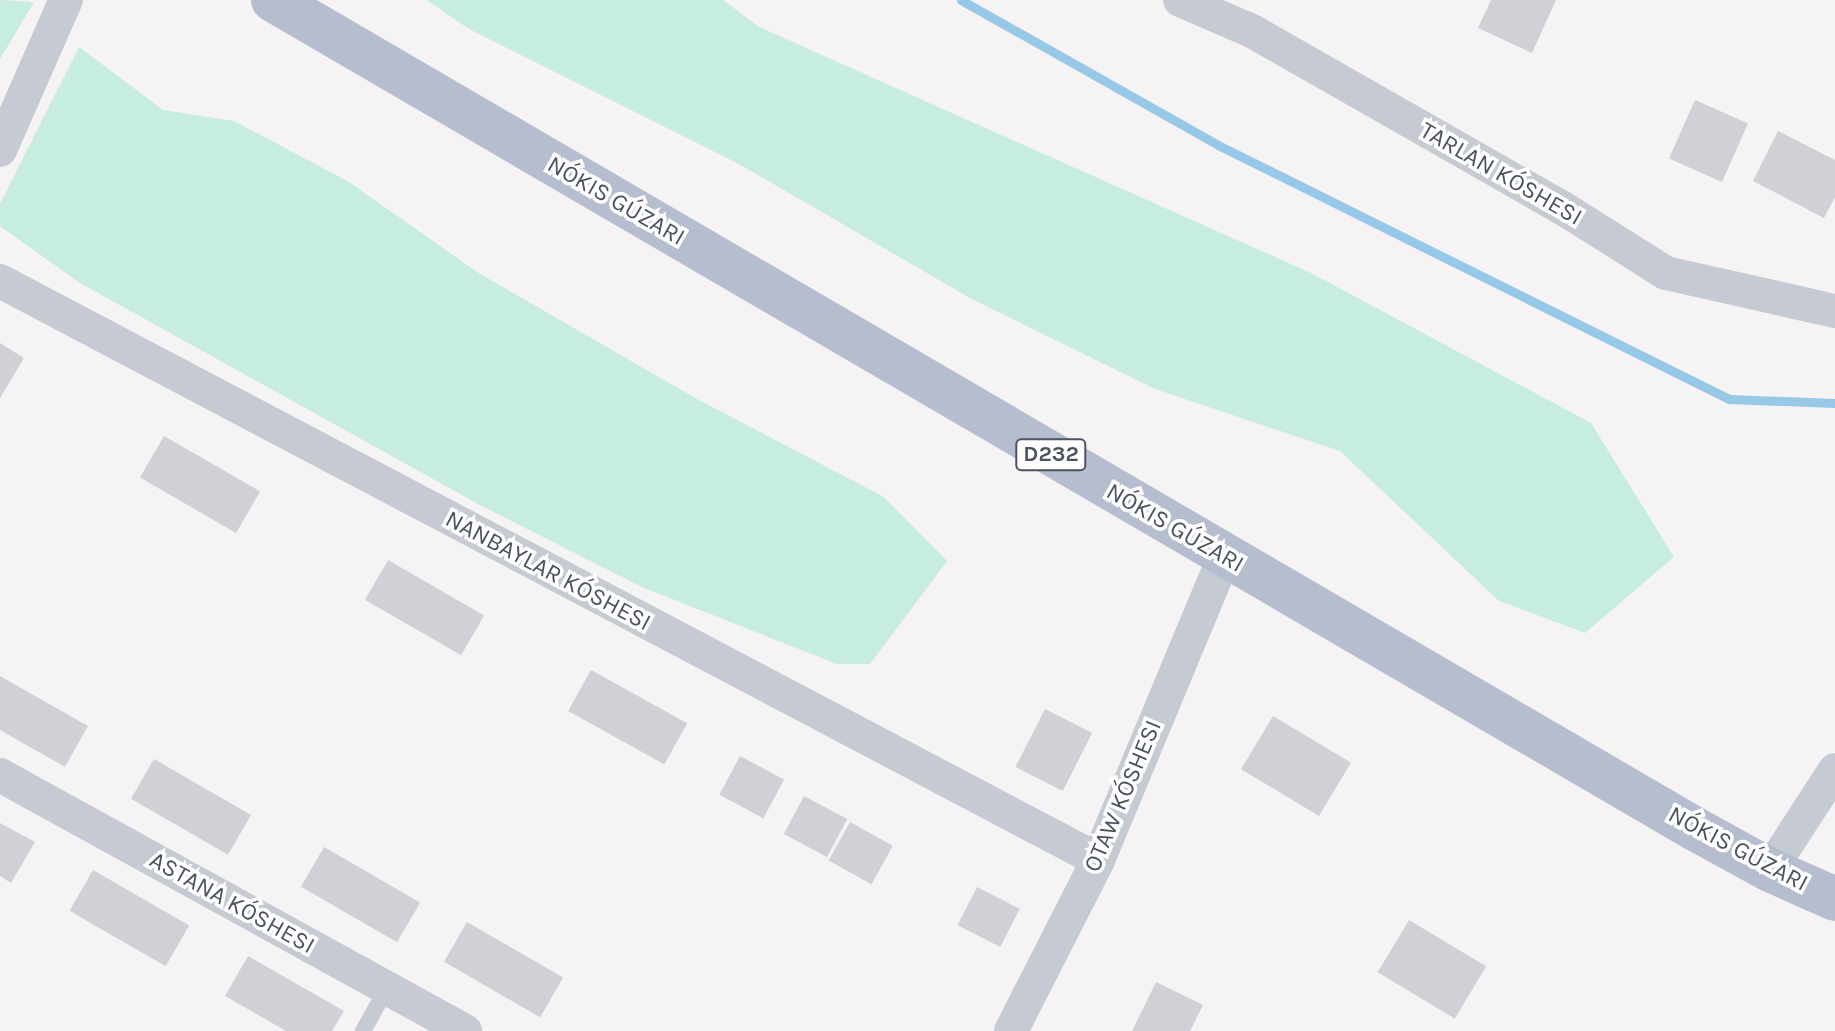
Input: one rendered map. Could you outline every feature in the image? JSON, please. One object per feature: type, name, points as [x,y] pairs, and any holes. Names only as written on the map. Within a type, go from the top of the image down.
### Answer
[{"type":"main road","name":"D232","points":[[273,0],[1224,557],[1770,870],[1835,899]]},
{"type":"street","points":[[0,150],[66,0]]},
{"type":"street","name":"TARLAN KÓSHESI","points":[[1180,0],[1252,31],[1561,207],[1666,273],[1835,311]]},
{"type":"street","name":"NANBAYLAR KÓSHESI","points":[[0,281],[1098,860]]},
{"type":"street","name":"OTAW KÓSHESI","points":[[1011,1031],[1098,860],[1224,557]]},
{"type":"street","points":[[1770,870],[1835,770]]},
{"type":"street","name":"ASTANA KÓSHESI","points":[[0,775],[465,1031]]},
{"type":"lane","points":[[363,1031],[387,988]]},
{"type":"green space","points":[[0,0],[34,2],[0,59]]},
{"type":"green space","points":[[427,0],[723,0],[759,27],[1313,274],[1591,423],[1674,557],[1585,633],[1499,601],[1340,451],[1155,389],[970,298],[739,164],[469,29]]},
{"type":"green space","points":[[79,47],[163,110],[234,121],[349,182],[477,272],[697,399],[884,497],[947,561],[870,664],[837,664],[642,587],[480,505],[80,283],[0,226],[0,204]]},
{"type":"building","points":[[1491,0],[1556,0],[1532,53],[1478,28]]},
{"type":"building","points":[[1695,100],[1748,124],[1722,182],[1669,158]]},
{"type":"building","points":[[1778,131],[1835,160],[1835,197],[1824,218],[1753,181]]},
{"type":"building","points":[[0,343],[24,358],[0,398]]},
{"type":"building","points":[[164,436],[260,492],[236,533],[140,478]]},
{"type":"building","points":[[388,560],[484,616],[461,655],[365,600]]},
{"type":"building","points":[[591,670],[687,723],[664,764],[568,711]]},
{"type":"building","points":[[0,676],[88,726],[65,767],[0,730]]},
{"type":"building","points":[[1045,709],[1092,733],[1063,791],[1015,767]]},
{"type":"building","points":[[1273,716],[1351,763],[1319,816],[1241,769]]},
{"type":"building","points":[[740,756],[784,779],[763,818],[719,795]]},
{"type":"building","points":[[154,759],[251,815],[228,855],[131,799]]},
{"type":"building","points":[[804,796],[847,819],[827,857],[784,834]]},
{"type":"building","points":[[850,822],[893,846],[872,884],[829,860]]},
{"type":"building","points":[[0,823],[35,842],[11,883],[0,876]]},
{"type":"building","points":[[324,847],[420,902],[397,942],[301,887]]},
{"type":"building","points":[[93,870],[189,926],[166,966],[70,911]]},
{"type":"building","points":[[977,887],[1020,909],[1000,947],[957,925]]},
{"type":"building","points":[[1409,920],[1486,966],[1455,1019],[1378,972]]},
{"type":"building","points":[[467,922],[563,978],[540,1017],[444,962]]},
{"type":"building","points":[[248,956],[344,1011],[332,1031],[286,1031],[225,996]]},
{"type":"building","points":[[1156,982],[1203,1005],[1190,1031],[1132,1031]]},
{"type":"waterway","points":[[961,0],[1218,145],[1729,399],[1835,403]]}]
